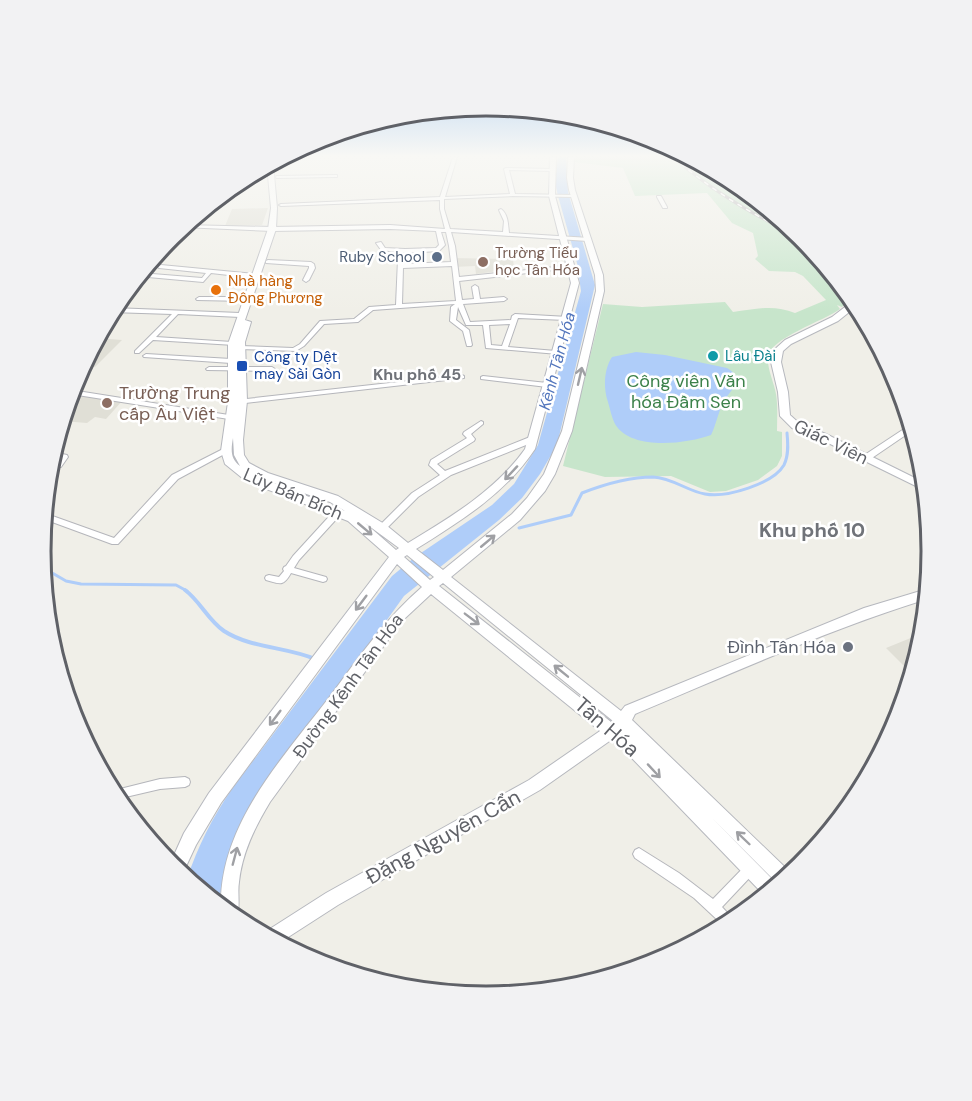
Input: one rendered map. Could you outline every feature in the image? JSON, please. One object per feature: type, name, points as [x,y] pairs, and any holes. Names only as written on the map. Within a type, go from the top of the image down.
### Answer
[{"type":"street","name":"Lũy Bán Bích","points":[[274,208],[275,229],[240,315],[234,367],[238,402],[239,455],[245,465],[264,476],[334,499],[382,528],[404,555]]},
{"type":"street","name":"Lũy Bán Bích","points":[[236,346],[268,262],[280,208]]},
{"type":"street","points":[[442,208],[458,279],[459,303],[468,324],[514,319],[566,318]]},
{"type":"street","points":[[180,860],[190,838],[215,798],[322,654],[404,555],[492,492],[517,468],[530,449],[575,287],[567,238],[558,208]]},
{"type":"street","name":"Đường Kênh Tân Hóa","points":[[230,902],[233,863],[249,822],[264,797],[397,617],[435,580],[506,526],[531,502],[544,486],[559,459],[600,291],[599,275],[576,208]]},
{"type":"street","points":[[501,210],[506,221],[506,234]]},
{"type":"street","points":[[195,226],[275,229],[390,227],[586,239]]},
{"type":"street","points":[[379,243],[383,249],[437,250],[442,245],[438,230]]},
{"type":"street","points":[[268,262],[311,264],[312,268],[306,280]]},
{"type":"street","points":[[399,305],[401,263],[454,264]]},
{"type":"street","points":[[458,279],[572,266]]},
{"type":"street","points":[[160,267],[255,276]]},
{"type":"street","points":[[149,276],[203,280],[209,273]]},
{"type":"street","points":[[475,287],[477,301]]},
{"type":"street","points":[[199,299],[247,299]]},
{"type":"street","points":[[151,338],[294,350],[303,345],[322,322],[356,321],[371,308],[504,299]]},
{"type":"street","points":[[459,303],[454,307],[453,321],[467,331],[469,345]]},
{"type":"street","name":"Giác Viên","points":[[848,309],[835,319],[785,344],[777,354],[776,362],[788,420],[915,483]]},
{"type":"street","points":[[123,311],[240,315]]},
{"type":"street","points":[[137,352],[176,313]]},
{"type":"street","points":[[506,315],[514,319]]},
{"type":"street","points":[[505,347],[514,319]]},
{"type":"street","points":[[486,323],[488,346],[556,353]]},
{"type":"street","points":[[146,356],[234,367],[272,369]]},
{"type":"street","points":[[209,369],[234,367]]},
{"type":"street","points":[[238,402],[462,377]]},
{"type":"street","points":[[483,378],[547,385]]},
{"type":"street","points":[[80,393],[237,418]]},
{"type":"street","name":"Lũy Bán Bích","points":[[237,418],[226,451],[230,464],[250,478],[352,518],[404,555]]},
{"type":"street","points":[[445,475],[434,465],[434,462],[471,439],[467,434],[481,423]]},
{"type":"street","points":[[866,458],[904,432]]},
{"type":"street","points":[[382,528],[415,495],[445,475],[533,439]]},
{"type":"street","points":[[52,519],[115,542],[175,477],[226,451]]},
{"type":"street","points":[[269,578],[281,581],[287,569],[338,512]]},
{"type":"street","name":"Tân Hóa","points":[[404,555],[618,725],[778,873]]},
{"type":"street","points":[[287,569],[324,579]]},
{"type":"street","name":"Đặng Nguyên Cẩn","points":[[279,933],[323,903],[390,868],[525,791],[618,725],[630,710],[869,612],[918,597]]},
{"type":"street","name":"Tân Hóa","points":[[618,725],[630,744],[765,884]]},
{"type":"street","points":[[124,793],[160,784],[185,782]]},
{"type":"street","points":[[639,854],[676,877],[714,906],[722,915]]},
{"type":"street","points":[[714,906],[750,869]]},
{"type":"shaded area","points":[[268,208],[262,225],[225,226],[232,209]]},
{"type":"shaded area","name":"Trường Tiểu học Tân Hóa","points":[[451,258],[513,259],[514,269],[476,274],[475,266],[453,267]]},
{"type":"shaded area","points":[[106,339],[122,340],[95,367],[92,367]]},
{"type":"shaded area","points":[[80,395],[123,400],[106,419],[95,417],[87,423],[71,422]]},
{"type":"shaded area","points":[[912,637],[905,667],[886,648]]},
{"type":"green space","name":"Công viên Văn hóa Đầm Sen","points":[[720,208],[755,208],[794,243],[844,304],[842,307],[837,305],[840,309],[778,343],[768,357],[777,399],[777,431],[782,432],[782,456],[777,466],[758,480],[726,491],[710,492],[671,476],[605,477],[563,466],[603,304],[642,307],[725,302],[733,312],[772,308],[795,313],[826,300],[803,276],[795,272],[769,271],[755,259],[758,256],[753,233],[732,223]]},
{"type":"water","points":[[562,208],[573,208],[595,285],[557,445],[522,498],[499,520],[404,596],[257,802],[230,851],[220,895],[190,870],[206,832],[232,789],[392,576],[415,557],[492,505],[514,484],[538,445],[581,291],[577,263]]},
{"type":"water","points":[[636,352],[665,355],[727,368],[733,372],[736,377],[735,386],[723,403],[711,435],[688,441],[660,443],[646,442],[623,433],[615,424],[610,410],[605,391],[605,379],[612,357]]},
{"type":"waterway","points":[[519,528],[571,515],[582,493],[626,480],[644,477],[660,478],[698,492],[714,495],[736,492],[760,484],[784,465],[788,445],[787,433]]},
{"type":"waterway","points":[[52,573],[66,581],[81,584],[176,585],[187,591]]},
{"type":"waterway","points":[[185,590],[218,627],[234,637],[315,659]]},
{"type":"railway","points":[[745,208],[775,225]]},
{"type":"place","name":"Ruby School","points":[[437,257]]},
{"type":"place","name":"Trường Tiểu học Tân Hóa","points":[[483,262]]},
{"type":"place","name":"Nhà hàng Đông Phương","points":[[216,290]]},
{"type":"place","name":"Lâu Đài","points":[[713,356]]},
{"type":"place","name":"Công ty Dệt may Sài Gòn","points":[[242,366]]},
{"type":"place","name":"Trường Trung cấp Âu Việt","points":[[107,403]]},
{"type":"place","name":"Đình Tân Hóa","points":[[848,647]]},
{"type":"district","name":"Khu phố 45","points":[[417,374]]},
{"type":"district","name":"Khu phố 10","points":[[812,530]]},
{"type":"water label","name":"Kênh Tân Hóa","points":[[557,361]]}]
